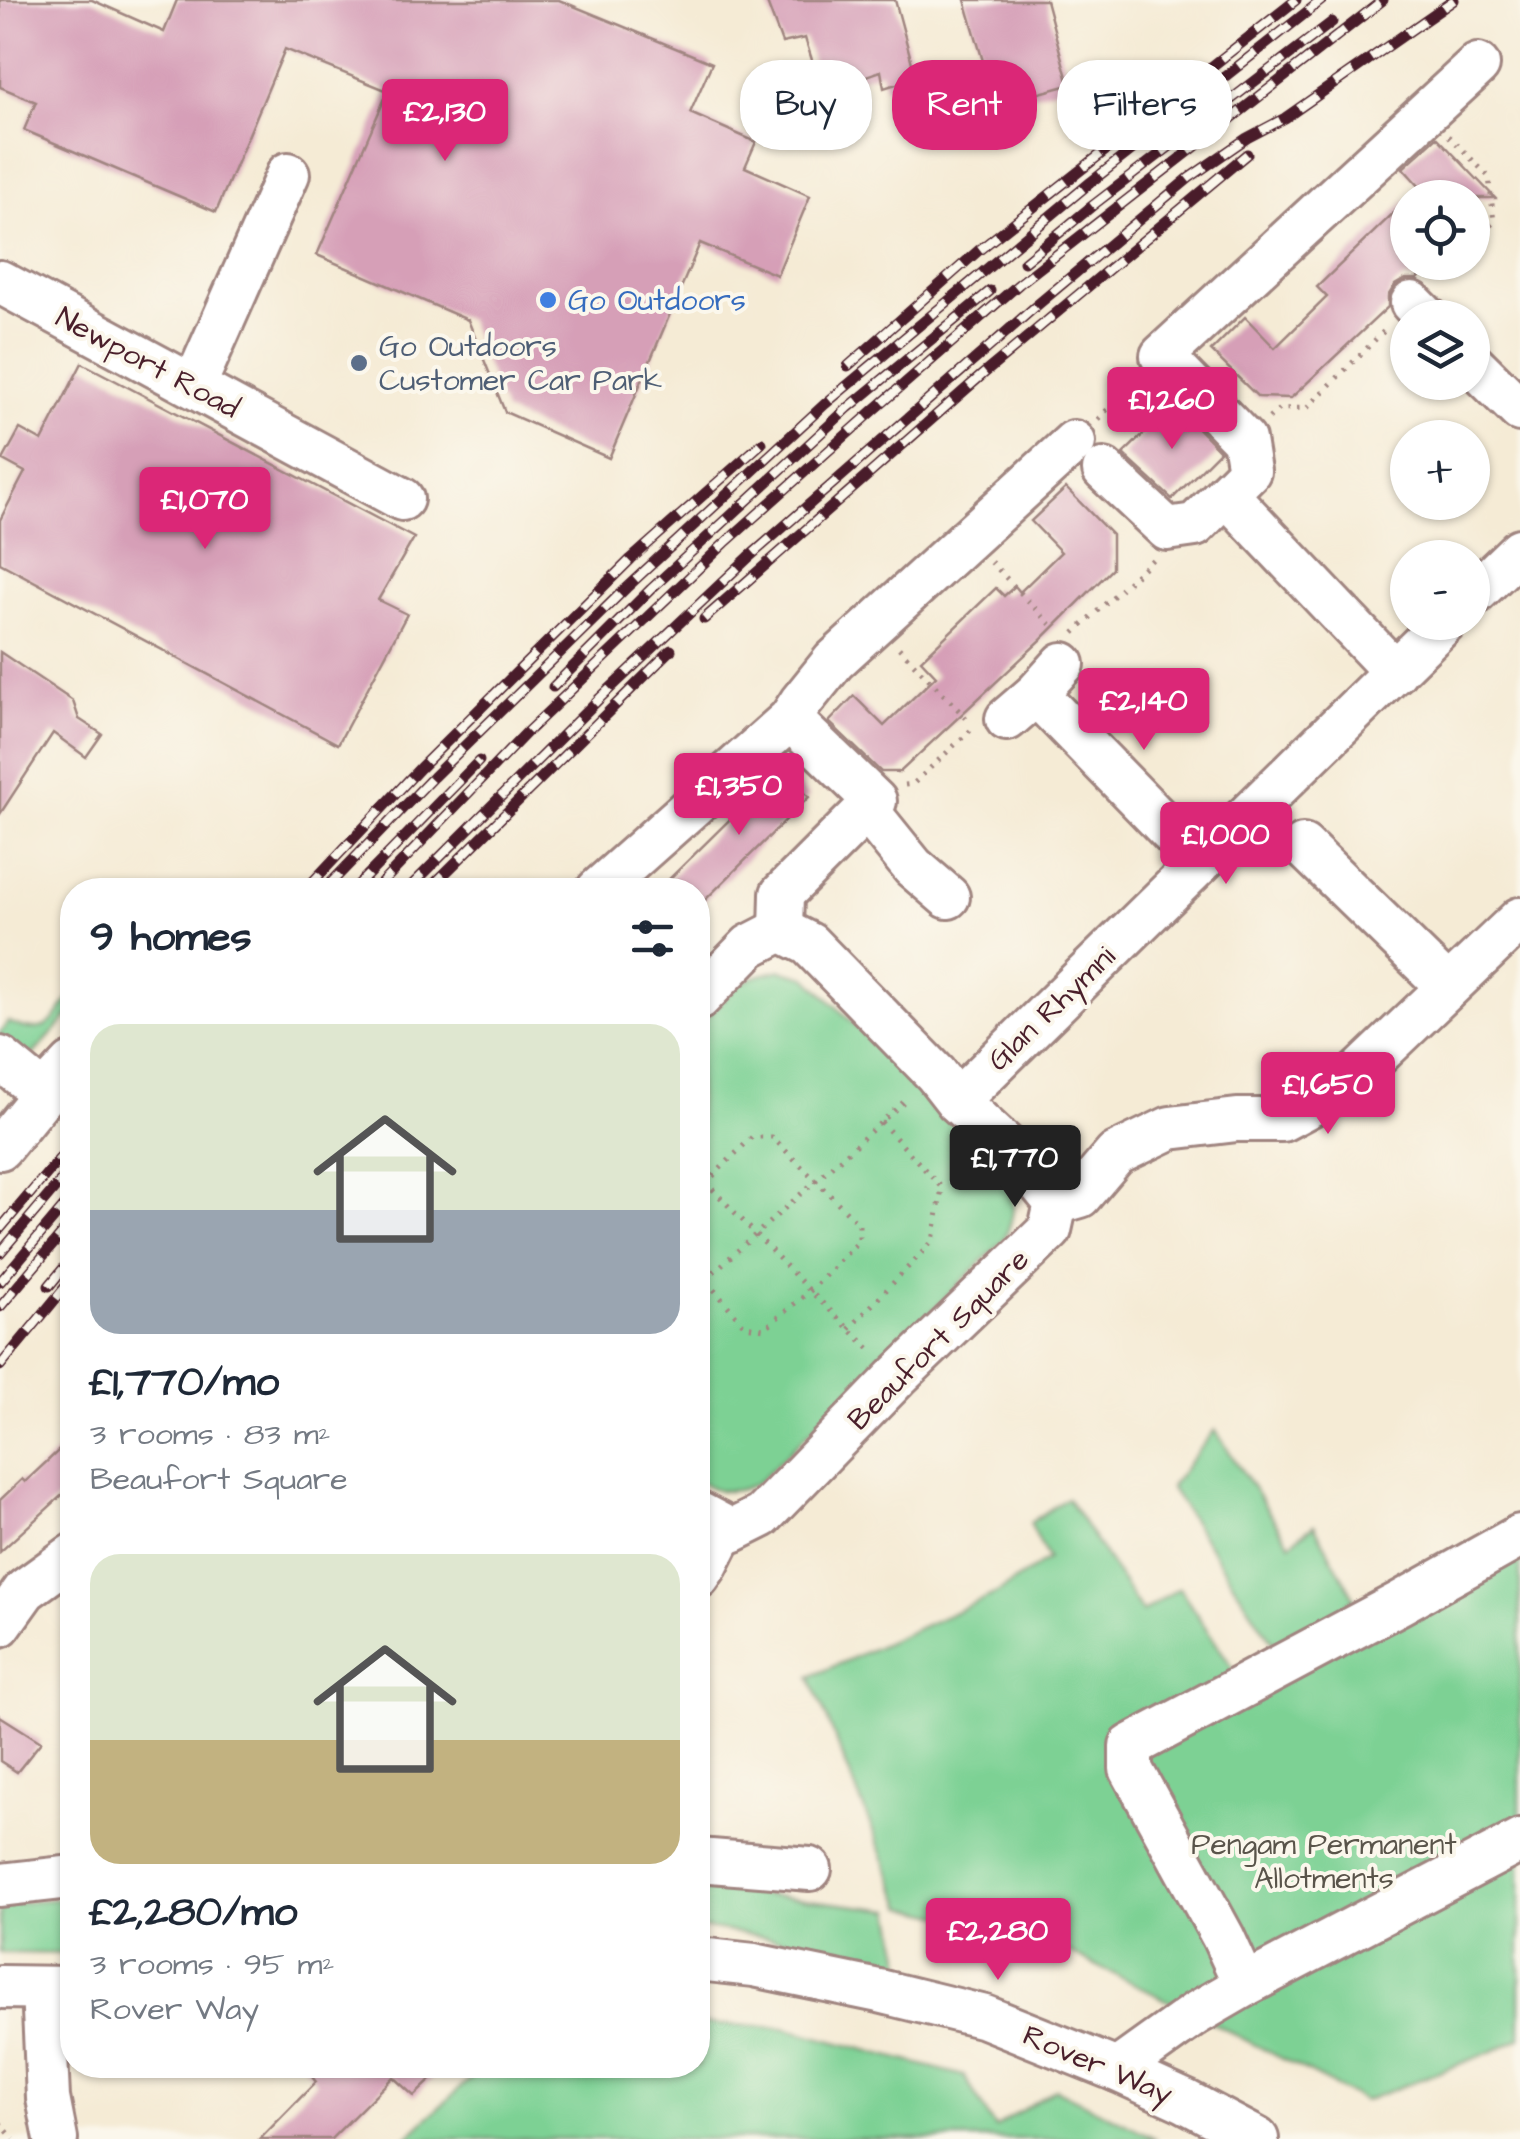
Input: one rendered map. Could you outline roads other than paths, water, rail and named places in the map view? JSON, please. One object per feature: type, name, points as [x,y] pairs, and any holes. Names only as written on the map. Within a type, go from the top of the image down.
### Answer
[{"type":"street","points":[[1395,672],[1240,469],[1162,356],[1478,65]]},
{"type":"street","points":[[194,386],[288,174]]},
{"type":"street","name":"Newport Road","points":[[0,282],[402,499]]},
{"type":"street","points":[[1490,381],[1520,410]]},
{"type":"street","points":[[611,878],[790,719],[834,661],[967,539],[1089,456],[1181,527],[1240,469]]},
{"type":"street","points":[[1490,579],[1520,550]]},
{"type":"street","name":"Glan Rhymni","points":[[947,1087],[1200,862],[1427,640]]},
{"type":"street","points":[[1043,680],[1200,862]]},
{"type":"street","points":[[790,719],[869,803],[913,867],[948,898]]},
{"type":"street","points":[[782,930],[782,894],[869,803]]},
{"type":"street","points":[[1302,846],[1448,988]]},
{"type":"street","points":[[782,930],[810,944],[1021,1160],[1056,1203],[1080,1196],[1116,1154],[1170,1128],[1237,1120],[1282,1120],[1344,1087],[1520,919]]},
{"type":"street","points":[[710,987],[750,946],[782,930]]},
{"type":"street","points":[[0,1058],[58,1079],[0,1148]]},
{"type":"street","name":"Beaufort Square","points":[[711,1520],[732,1531],[762,1516],[898,1376],[1050,1230],[1056,1203]]},
{"type":"street","points":[[1246,1985],[1131,1769],[1132,1746],[1520,1536]]},
{"type":"street","points":[[0,1624],[25,1590],[60,1565]]},
{"type":"street","points":[[1118,2070],[1195,2014],[1246,1985],[1520,1842]]},
{"type":"street","points":[[710,1861],[810,1869]]},
{"type":"street","points":[[0,1885],[60,1878]]},
{"type":"street","name":"Rover Way","points":[[710,1961],[772,1969],[985,2017],[1118,2070],[1257,2139]]},
{"type":"street","points":[[0,1987],[58,1988],[48,2098],[56,2139]]},
{"type":"railway","points":[[848,366],[978,251],[1296,0]]},
{"type":"railway","points":[[336,878],[626,588],[825,404],[1091,182],[1322,0]]},
{"type":"railway","points":[[387,878],[527,732],[725,543],[873,411],[1019,284],[1383,0]]},
{"type":"railway","points":[[419,878],[749,557],[1036,306],[1189,178],[1247,138],[1285,118],[1454,0]]},
{"type":"railway","points":[[1024,262],[1332,22]]},
{"type":"railway","points":[[704,619],[982,375],[1247,154]]},
{"type":"railway","points":[[553,687],[651,589],[848,408],[990,291]]},
{"type":"railway","points":[[316,878],[420,768],[631,559],[762,443]]},
{"type":"railway","points":[[440,878],[671,650]]},
{"type":"railway","points":[[365,878],[479,761]]},
{"type":"railway","points":[[0,1229],[60,1158]]},
{"type":"railway","points":[[0,1253],[60,1182]]},
{"type":"railway","points":[[0,1282],[60,1211]]},
{"type":"railway","points":[[0,1307],[60,1236]]},
{"type":"railway","points":[[49,1286],[60,1273]]},
{"type":"railway","points":[[0,1366],[60,1294]]},
{"type":"place","name":"Go Outdoors","points":[[548,300]]},
{"type":"place","name":"Go Outdoors Customer Car Park","points":[[359,363]]},
{"type":"park label","name":"Pengam Permanent Allotments","points":[[1324,1861]]}]
